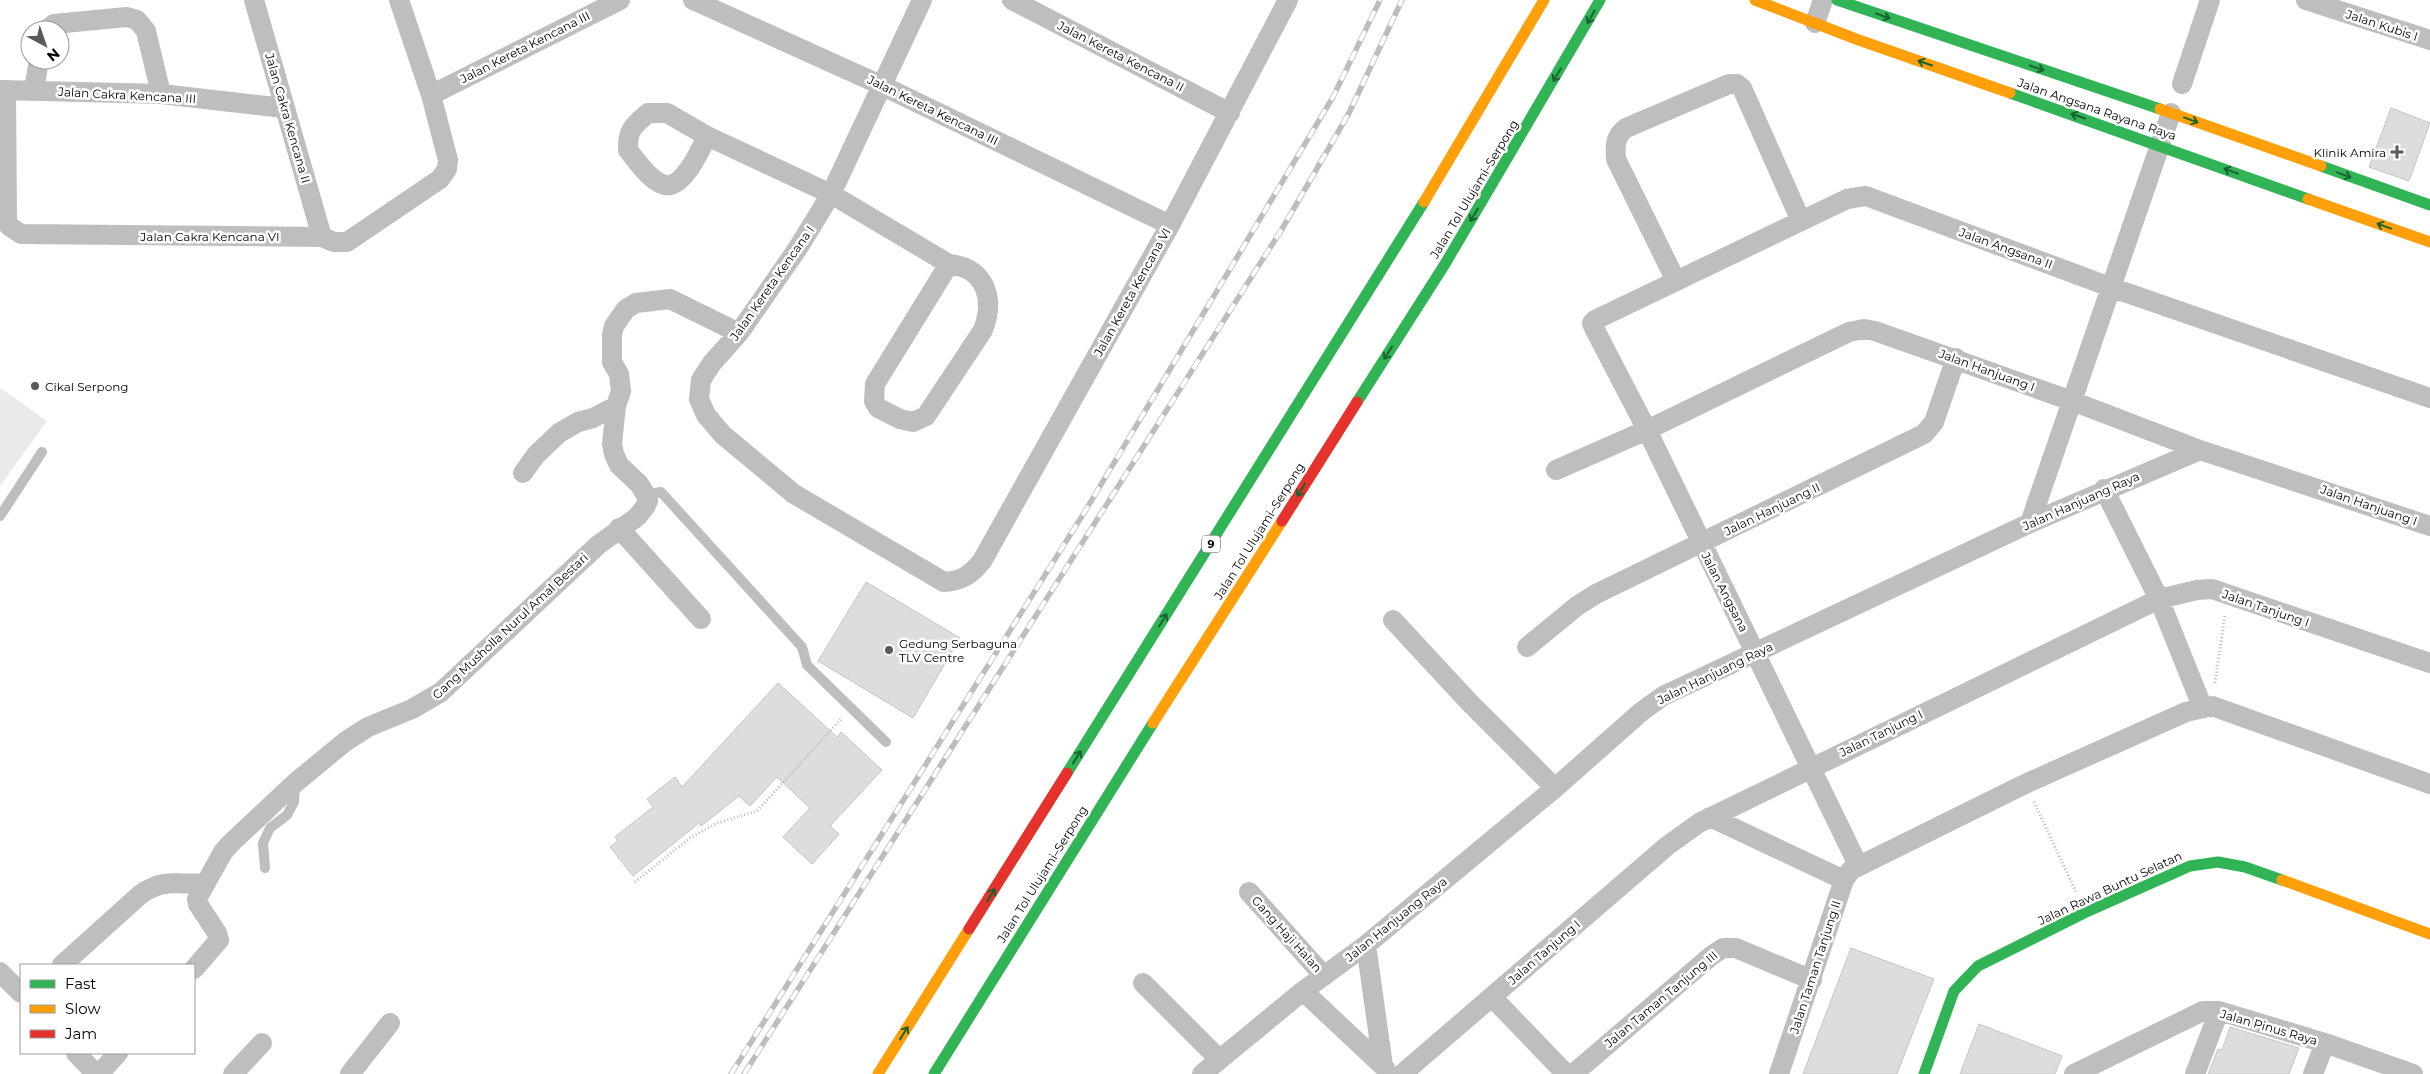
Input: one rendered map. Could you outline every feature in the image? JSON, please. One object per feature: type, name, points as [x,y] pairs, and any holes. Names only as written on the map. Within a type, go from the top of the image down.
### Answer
[{"type":"main road","name":"Jalan Tol Ulujami–Serpong","points":[[934,1074],[1089,824],[1445,264],[1600,0]]},
{"type":"main road","name":"Jalan Angsana Rayana Raya","points":[[1755,0],[2430,242]]},
{"type":"main road","name":"Jalan Angsana Rayana Raya","points":[[1837,0],[2172,113],[2430,205]]},
{"type":"main road","name":"9","points":[[878,1074],[1403,238],[1541,5]]},
{"type":"main road","name":"Jalan Rawa Buntu Selatan","points":[[1924,1074],[1954,991],[1966,976],[1978,966],[2084,913],[2190,866],[2218,862],[2245,867],[2430,934]]},
{"type":"street","name":"Jalan Cakra Kencana II","points":[[254,0],[322,237]]},
{"type":"street","name":"Jalan Cakra Kencana VI","points":[[3,91],[7,220],[14,231],[21,234],[322,237],[334,242],[347,242],[440,179],[447,169],[448,160],[431,95],[399,0]]},
{"type":"street","name":"Jalan Kereta Kencana III","points":[[431,95],[620,0]]},
{"type":"street","name":"Jalan Kereta Kencana III","points":[[694,0],[883,86],[1170,225]]},
{"type":"street","name":"Jalan Kereta Kencana I","points":[[922,0],[831,194],[798,248],[739,333],[712,363],[702,380],[699,399],[706,415],[723,435],[794,494],[848,528],[944,582],[955,582],[965,577]]},
{"type":"street","name":"Jalan Kereta Kencana II","points":[[1012,0],[1230,113]]},
{"type":"street","name":"Jalan Kereta Kencana VI","points":[[965,577],[982,561],[1170,225],[1288,0]]},
{"type":"street","points":[[1815,23],[1823,0]]},
{"type":"street","points":[[2182,84],[2210,0]]},
{"type":"street","name":"Jalan Kubis I","points":[[2306,0],[2430,40]]},
{"type":"street","points":[[70,22],[127,17],[137,20],[146,31],[161,94]]},
{"type":"street","points":[[34,90],[37,70]]},
{"type":"street","points":[[1676,281],[1616,159],[1616,140],[1619,133],[1626,128],[1728,84],[1737,84],[1742,88],[1801,221]]},
{"type":"street","name":"Jalan Cakra Kencana III","points":[[3,91],[34,90],[161,94],[284,108]]},
{"type":"street","points":[[2030,523],[2110,287],[2172,113]]},
{"type":"street","points":[[707,136],[831,194],[949,264],[970,269],[980,278],[986,289],[989,315],[983,330],[926,416],[913,422],[900,419],[878,408],[874,402],[875,384],[949,264]]},
{"type":"street","name":"Jalan Angsana II","points":[[1595,320],[1847,199],[1866,196],[2110,287],[2430,398]]},
{"type":"street","points":[[646,495],[639,484],[619,465],[612,444],[616,406],[621,384],[612,362],[614,326],[626,309],[636,303],[670,299],[739,333]]},
{"type":"street","name":"Jalan Angsana","points":[[1595,320],[1592,323],[1594,328],[1647,430],[1858,865]]},
{"type":"street","name":"Jalan Hanjuang I","points":[[1556,470],[1647,430],[1849,332],[1864,329],[1876,331],[1956,358],[2072,400],[2200,450],[2430,526]]},
{"type":"street","name":"Jalan Hanjuang II","points":[[1527,647],[1577,606],[1596,594],[1924,434],[1934,422],[1956,358]]},
{"type":"street","points":[[523,473],[536,455],[567,427],[593,418],[616,406]]},
{"type":"street","name":"Jalan Hanjuang Raya","points":[[1202,1074],[1302,991],[1366,945],[1555,788],[1641,712],[1663,696],[2104,489],[2200,450]]},
{"type":"street","points":[[2104,489],[2159,599],[2207,706]]},
{"type":"street","name":"Gang Musholla Nurul Amal Bestari","points":[[195,968],[219,940],[217,933],[198,904],[199,893],[223,852],[231,843],[295,783],[346,741],[368,727],[412,709],[441,692],[598,545],[642,512],[648,501],[646,495]]},
{"type":"street","points":[[619,528],[701,620]]},
{"type":"street","name":"Jalan Tanjung I","points":[[1402,1074],[1685,831],[1810,768],[2159,599],[2197,590],[2212,590],[2430,663]]},
{"type":"street","points":[[1393,620],[1469,702],[1555,788]]},
{"type":"street","points":[[1858,865],[2025,784],[2207,706],[2430,784]]},
{"type":"street","points":[[1710,817],[1844,880]]},
{"type":"street","name":"Jalan Taman Tanjung II","points":[[1782,1065],[1844,880],[1851,870],[1858,865]]},
{"type":"street","points":[[63,964],[141,894],[154,885],[176,882],[191,885],[206,884]]},
{"type":"street","name":"Gang Haji Halan","points":[[1249,892],[1324,976]]},
{"type":"street","points":[[1366,945],[1386,1070]]},
{"type":"street","name":"Jalan Taman Tanjung III","points":[[1573,1074],[1711,956],[1723,948],[1736,948],[1812,980]]},
{"type":"street","points":[[0,972],[20,993]]},
{"type":"street","points":[[1143,983],[1219,1059]]},
{"type":"street","points":[[1302,991],[1386,1070]]},
{"type":"street","points":[[1492,997],[1566,1074]]},
{"type":"street","name":"Jalan Pinus Raya","points":[[2074,1074],[2203,1011],[2218,1011],[2325,1043],[2413,1074]]},
{"type":"street","points":[[2196,1074],[2218,1011]]},
{"type":"street","points":[[350,1074],[390,1023]]},
{"type":"street","points":[[233,1074],[262,1043]]},
{"type":"street","points":[[2314,1074],[2325,1043]]},
{"type":"street","points":[[77,1054],[97,1074],[117,1054]]},
{"type":"street","points":[[1764,1074],[1782,1065]]},
{"type":"lane","points":[[0,516],[42,452]]},
{"type":"lane","points":[[646,495],[661,492],[802,647],[807,665],[886,742]]},
{"type":"lane","points":[[265,868],[263,843],[270,828],[287,815],[294,802],[295,783]]},
{"type":"path","points":[[2207,706],[2228,595]]},
{"type":"path","points":[[635,882],[690,838],[717,824],[757,811],[841,719]]},
{"type":"path","points":[[2025,784],[2084,913]]},
{"type":"shaded area","points":[[0,388],[47,421],[0,486]]},
{"type":"building","name":"Klinik Amira","points":[[2391,108],[2430,123],[2409,181],[2369,167]]},
{"type":"building","name":"Gedung Serbaguna TLV Centre","points":[[866,582],[960,638],[913,718],[818,661]]},
{"type":"building","points":[[778,683],[837,737],[841,732],[882,770],[830,826],[839,834],[812,864],[783,837],[810,808],[777,777],[750,806],[739,796],[701,826],[699,823],[633,876],[610,847],[618,841],[615,837],[653,807],[647,799],[675,777],[682,787]]},
{"type":"building","points":[[1851,948],[1934,979],[1897,1074],[1803,1074]]},
{"type":"building","points":[[1979,1024],[2062,1056],[2055,1074],[1960,1074]]},
{"type":"building","points":[[2230,1027],[2299,1048],[2289,1074],[2208,1074],[2218,1049],[2222,1050]]},
{"type":"railway","points":[[731,1074],[1084,513],[1333,97],[1380,0]]},
{"type":"railway","points":[[744,1074],[1282,229],[1349,113],[1402,0]]},
{"type":"traffic: fast","points":[[1357,402],[1445,264],[1600,0]]},
{"type":"traffic: fast","points":[[1837,0],[2160,109]]},
{"type":"traffic: fast","points":[[2010,93],[2308,199]]},
{"type":"traffic: fast","points":[[2321,166],[2430,205]]},
{"type":"traffic: fast","points":[[1067,773],[1424,202]]},
{"type":"traffic: fast","points":[[934,1074],[1153,723]]},
{"type":"traffic: fast","points":[[1924,1074],[1954,991],[1978,966],[2084,913],[2190,866],[2218,862],[2245,867],[2282,880]]},
{"type":"traffic: slow","points":[[1424,202],[1544,0]]},
{"type":"traffic: slow","points":[[1755,0],[1856,39],[2010,93]]},
{"type":"traffic: slow","points":[[2160,109],[2321,166]]},
{"type":"traffic: slow","points":[[2308,199],[2430,242]]},
{"type":"traffic: slow","points":[[1153,723],[1282,521]]},
{"type":"traffic: slow","points":[[2282,880],[2430,934]]},
{"type":"traffic: slow","points":[[878,1074],[969,929]]},
{"type":"traffic: jam","points":[[1282,521],[1357,402]]},
{"type":"traffic: jam","points":[[969,929],[1067,773]]},
{"type":"place","name":"Klinik Amira","points":[[2397,152]]},
{"type":"place","name":"Cikal Serpong","points":[[35,386]]},
{"type":"place","name":"Gedung Serbaguna TLV Centre","points":[[889,650]]}]
